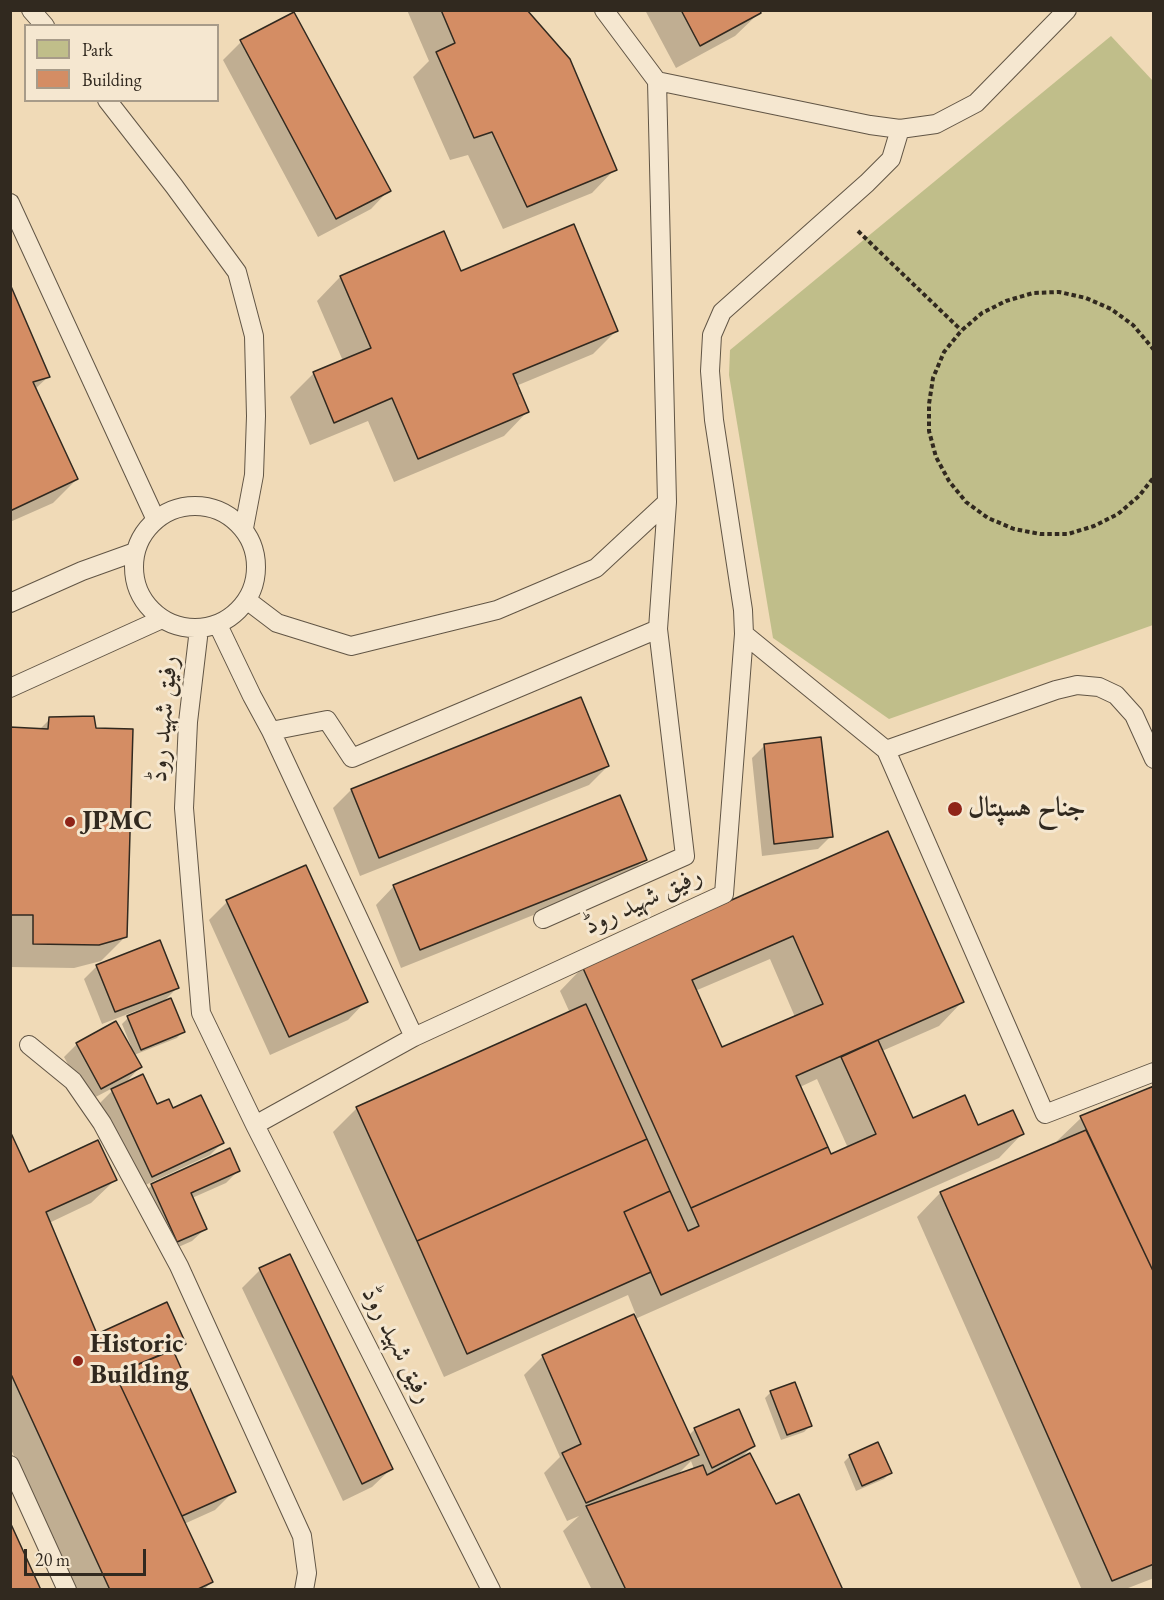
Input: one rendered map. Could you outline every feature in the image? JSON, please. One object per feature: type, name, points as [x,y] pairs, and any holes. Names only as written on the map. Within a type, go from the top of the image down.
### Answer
[{"type":"lane","points":[[31,10],[43,24]]},
{"type":"lane","points":[[543,919],[685,856],[658,629],[667,502],[657,81],[604,10]]},
{"type":"lane","points":[[657,81],[870,125],[900,129],[936,124],[976,103],[1066,10]]},
{"type":"lane","points":[[109,102],[237,272],[254,336],[256,416],[254,475],[243,528]]},
{"type":"lane","points":[[900,129],[891,159],[722,312],[712,335],[710,371],[714,420],[743,610],[744,634],[886,750],[1045,1114],[1154,1072]]},
{"type":"lane","points":[[10,203],[156,520]]},
{"type":"lane","points":[[248,601],[277,623],[351,646],[497,609],[596,568],[667,502]]},
{"type":"lane","points":[[192,506],[211,508],[229,516],[243,528],[253,545],[258,564],[256,583],[248,601],[235,615],[218,625],[199,629],[180,627],[162,619],[147,606],[138,589],[133,571],[135,552],[143,534],[156,520],[172,510],[192,506]]},
{"type":"lane","points":[[10,603],[82,571],[135,552]]},
{"type":"lane","points":[[10,688],[162,619]]},
{"type":"lane","points":[[218,625],[271,731],[414,1036]]},
{"type":"lane","name":"رفیق شہید روڈ","points":[[199,629],[188,722],[184,808],[201,1013],[255,1125],[491,1590]]},
{"type":"lane","points":[[271,731],[327,720],[352,758],[658,629]]},
{"type":"lane","name":"رفیق شہید روڈ","points":[[255,1125],[414,1036],[724,894],[744,634]]},
{"type":"lane","points":[[886,750],[1056,690],[1077,685],[1099,687],[1116,695],[1134,715],[1154,759]]},
{"type":"lane","points":[[29,1045],[73,1082],[102,1123],[179,1266],[302,1536],[306,1573],[304,1590]]},
{"type":"lane","points":[[10,1465],[68,1590]]},
{"type":"path","points":[[836,210],[961,331]]},
{"type":"path","points":[[1154,350],[1133,325],[1111,309],[1086,298],[1059,292],[1032,293],[1006,300],[982,313],[961,331],[944,352],[933,378],[928,404],[929,431],[936,457],[949,482],[966,502],[988,518],[1014,529],[1041,534],[1068,534],[1094,526],[1118,514],[1139,496],[1154,477]]},
{"type":"green space","points":[[1111,36],[1153,81],[1153,625],[889,719],[773,638],[729,375],[730,350]]},
{"type":"building","points":[[441,10],[527,10],[570,59],[617,170],[527,207],[492,132],[474,138],[436,52],[455,43]]},
{"type":"building","points":[[681,10],[760,10],[761,13],[700,46]]},
{"type":"building","points":[[294,12],[391,191],[336,219],[240,40]]},
{"type":"building","points":[[574,224],[618,331],[513,374],[529,412],[418,459],[392,398],[334,423],[313,372],[371,348],[340,276],[444,231],[461,271]]},
{"type":"building","points":[[10,284],[50,377],[33,382],[78,479],[10,511]]},
{"type":"building","points":[[581,697],[609,766],[379,858],[351,789]]},
{"type":"building","name":"JPMC","points":[[94,716],[96,728],[133,729],[127,937],[99,945],[33,944],[33,915],[10,915],[10,727],[48,729],[49,717]]},
{"type":"building","points":[[821,737],[833,837],[774,844],[764,744]]},
{"type":"building","points":[[620,795],[647,860],[420,950],[393,885]]},
{"type":"building","points":[[888,831],[964,1002],[796,1076],[828,1147],[691,1208],[582,966]],"holes":[[[793,936],[823,1004],[722,1047],[692,980]]]},
{"type":"building","points":[[306,865],[368,1002],[289,1037],[226,900]]},
{"type":"building","points":[[160,940],[179,988],[115,1012],[96,965]]},
{"type":"building","points":[[171,998],[185,1032],[141,1050],[127,1016]]},
{"type":"building","points":[[586,1004],[647,1139],[417,1241],[356,1107]]},
{"type":"building","points":[[116,1021],[142,1067],[101,1089],[76,1043]]},
{"type":"building","points":[[878,1040],[913,1118],[965,1095],[978,1125],[1013,1110],[1024,1134],[661,1295],[624,1212],[670,1191],[688,1231],[699,1226],[691,1208],[828,1147],[831,1154],[876,1134],[841,1057]]},
{"type":"building","points":[[143,1074],[157,1104],[169,1099],[173,1108],[201,1095],[224,1143],[152,1177],[111,1089]]},
{"type":"building","points":[[1154,1086],[1154,1273],[1080,1116]]},
{"type":"building","points":[[1086,1130],[1154,1273],[1154,1564],[1112,1581],[940,1192]]},
{"type":"building","name":"Historic Building","points":[[10,1131],[29,1172],[98,1140],[117,1180],[46,1212],[97,1334],[167,1302],[186,1344],[115,1374],[213,1582],[196,1590],[110,1590],[10,1372]]},
{"type":"building","points":[[647,1139],[670,1191],[624,1212],[651,1272],[467,1354],[417,1241]]},
{"type":"building","points":[[230,1148],[240,1171],[191,1193],[207,1229],[177,1242],[151,1184]]},
{"type":"building","points":[[290,1254],[393,1469],[362,1484],[259,1268]]},
{"type":"building","points":[[634,1314],[699,1455],[586,1503],[562,1453],[581,1444],[542,1355]]},
{"type":"building","points":[[173,1350],[236,1492],[182,1516],[115,1374]]},
{"type":"building","points":[[795,1382],[812,1426],[787,1435],[770,1391]]},
{"type":"building","points":[[739,1409],[755,1446],[712,1468],[694,1428]]},
{"type":"building","points":[[878,1442],[892,1473],[862,1486],[849,1455]]},
{"type":"building","points":[[750,1453],[776,1504],[799,1494],[843,1590],[626,1590],[586,1506],[703,1465],[707,1475]]},
{"type":"building","points":[[10,1522],[41,1590],[10,1590]]},
{"type":"place","name":"جناح ہسپتال","points":[[955,809]]},
{"type":"place","name":"JPMC","points":[[70,822]]},
{"type":"place","name":"Historic Building","points":[[78,1361]]}]
